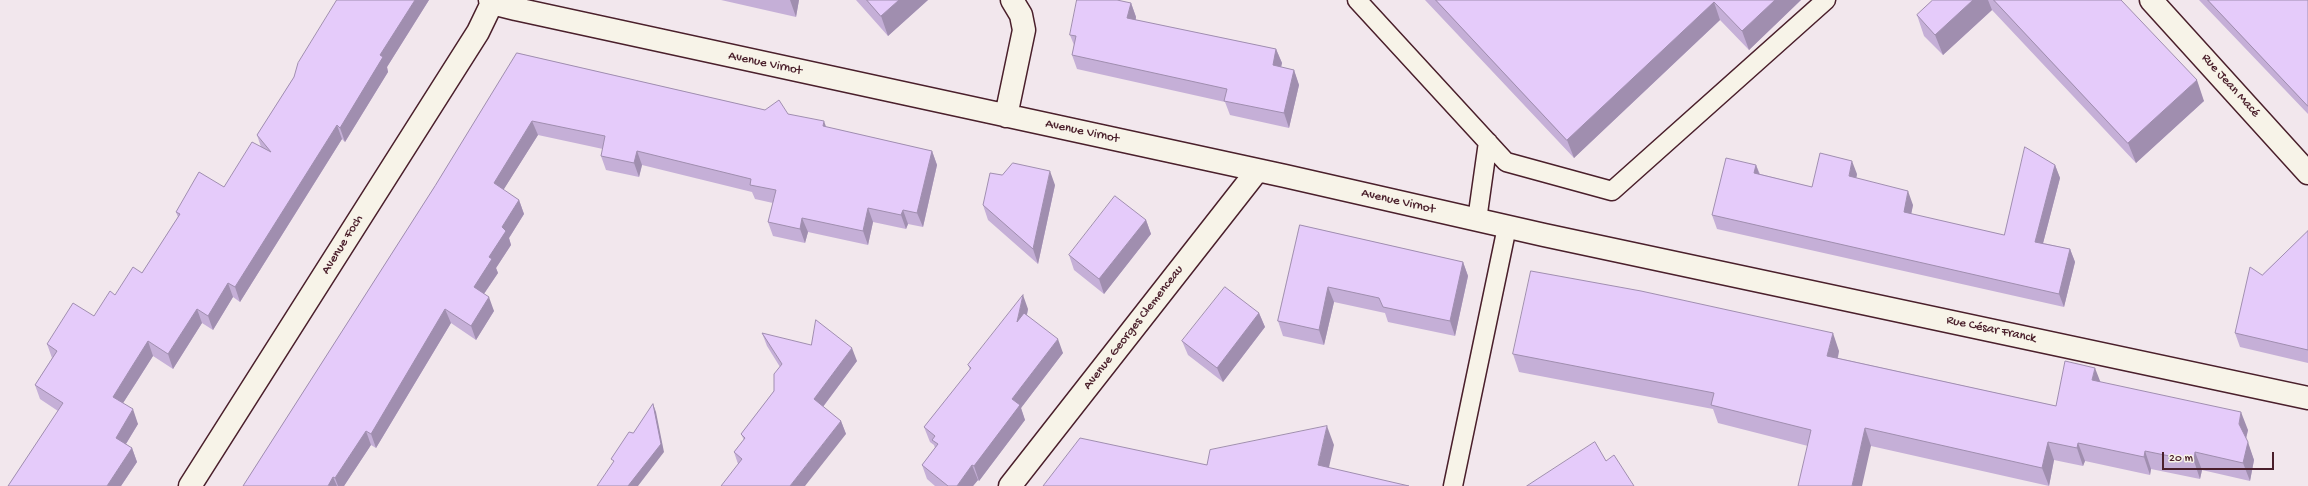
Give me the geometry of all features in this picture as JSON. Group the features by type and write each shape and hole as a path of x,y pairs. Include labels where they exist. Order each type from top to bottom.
{"street":[{"path":"1006,116 1024,30 1021,15 1012,0"},
{"name":"Rue Jean Macé","path":"2151,0 2308,173"},
{"name":"Avenue Virnot","path":"491,1 1507,227 1674,262"},
{"name":"Avenue Foch","path":"190,486 478,32 491,1"},
{"name":"Avenue Georges Clemenceau","path":"1010,486 1257,171"},
{"name":"Rue César Franck","path":"1674,262 2308,398"}],"lane":[{"path":"1357,0 1506,162 1612,191 1826,0"},
{"path":"1477,220 1488,142"},
{"path":"1453,486 1507,227"}],"building":[{"path":"337,0 415,0 380,55 383,57 340,128 337,125 235,287 228,283 208,316 197,309 168,354 148,341 113,397 133,409 116,438 132,448 107,486 8,486 63,403 35,385 57,351 47,344 73,303 94,316 110,291 115,295 133,267 142,273 180,214 176,212 199,172 224,187 252,142 271,152 257,135 294,77 298,63"},
{"path":"867,0 899,0 881,16"},
{"path":"1077,0 1117,0 1131,3 1127,18 1276,49 1273,65 1294,70 1284,113 1224,101 1227,89 1072,55 1076,36 1070,35"},
{"path":"1436,0 1775,0 1742,31 1714,2 1567,140"},
{"path":"1933,0 1973,0 1935,35 1917,15"},
{"path":"1994,0 2121,0 2197,80 2128,143"},
{"path":"2208,0 2308,0 2308,106"},
{"path":"517,53 765,110 779,100 788,114 824,121 823,126 932,151 917,213 903,210 901,215 868,208 863,231 802,218 800,229 768,222 776,190 750,185 751,179 637,151 634,163 601,156 605,136 532,121 494,183 519,200 502,227 506,231 489,257 492,259 474,287 489,297 471,326 445,309 371,434 366,431 335,478 333,477 328,486 243,486 435,186"},
{"path":"2025,147 2055,165 2035,242 2070,249 2059,294 1712,215 1726,158 1756,165 1754,173 1812,187 1820,153 1852,161 1849,176 1908,191 1904,212 2004,235"},
{"path":"1013,163 1050,171 1033,249 983,205 990,173 1002,175"},
{"path":"1115,196 1146,220 1099,279 1069,255"},
{"path":"1300,225 1463,262 1450,321 1383,307 1379,298 1328,287 1319,330 1278,321"},
{"path":"2308,231 2308,350 2235,333 2250,267 2262,275"},
{"path":"1531,271 1641,291 1833,333 1827,356 2056,406 2065,361 2095,368 2092,380 2241,412 2239,424 2248,442 2243,463 2195,452 2194,461 2145,451 2144,457 2078,443 2077,448 2048,442 2042,468 1865,428 1852,486 1798,486 1811,430 1711,405 1714,393 1513,354"},
{"path":"1225,287 1259,313 1217,368 1182,341"},
{"path":"1023,295 1017,322 1024,313 1058,339 1012,399 1020,405 957,486 948,486 922,465 938,444 932,440 935,436 924,427 971,368 968,365"},
{"path":"816,320 852,348 814,399 841,421 790,486 721,486 742,459 734,452 745,438 741,434 774,391 774,374 782,364 762,333 811,345"},
{"path":"653,404 661,444 628,486 597,486 614,461 611,459 629,432 633,433"},
{"path":"1327,426 1318,465 1409,486 1043,486 1080,438 1207,465 1210,450"},
{"path":"1595,442 1606,461 1614,455 1634,486 1527,486"}]}
